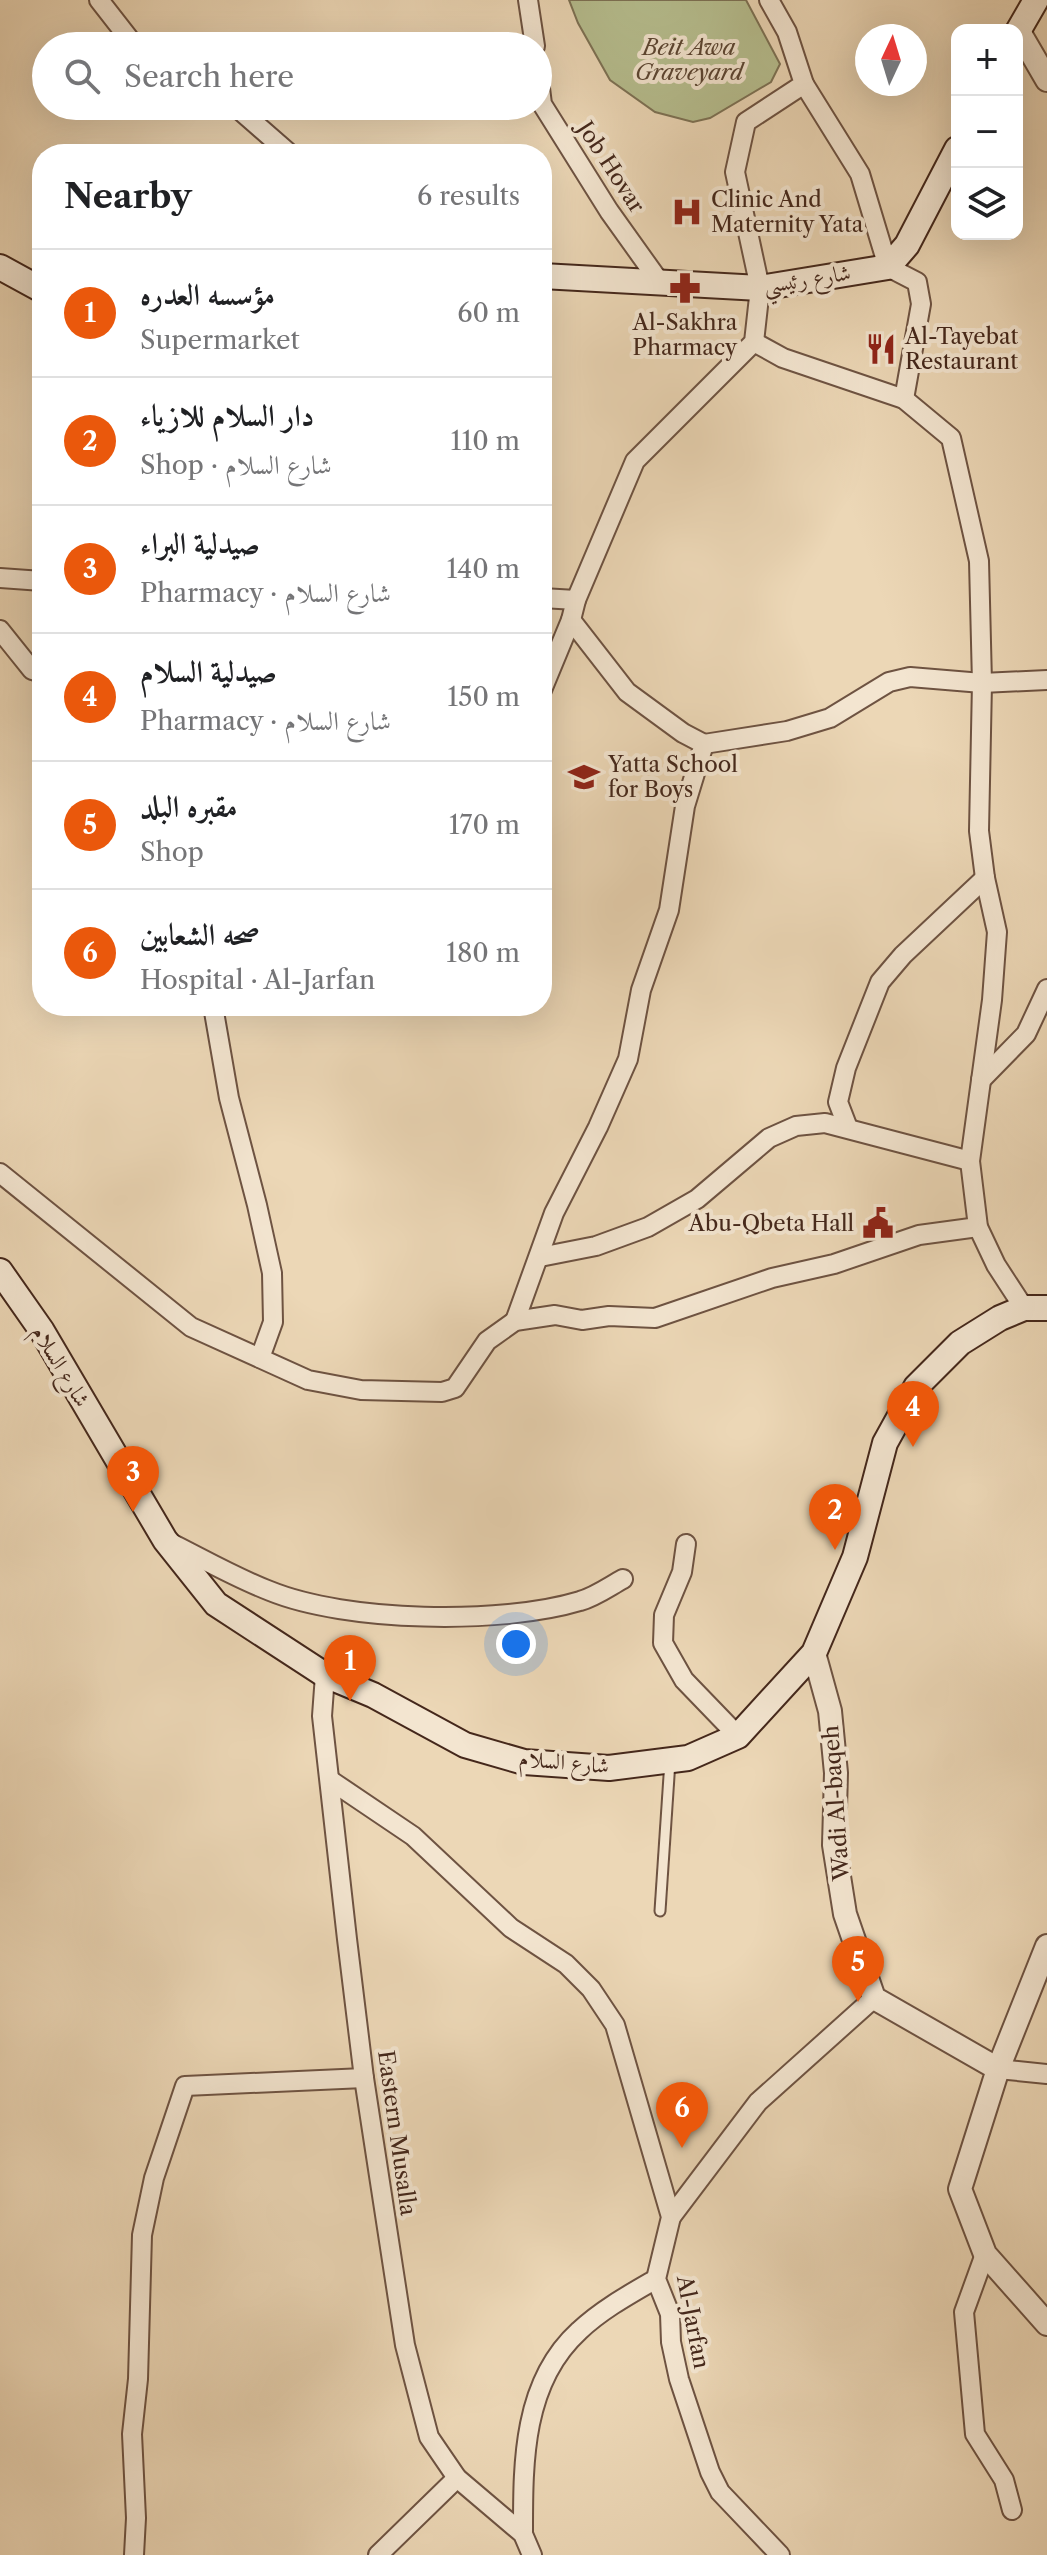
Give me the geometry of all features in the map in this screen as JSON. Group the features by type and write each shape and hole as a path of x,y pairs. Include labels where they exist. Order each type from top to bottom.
{"main road":[{"path":"1022,24 1036,0"},
{"path":"888,267 907,245 951,161"},
{"path":"0,267 32,285"},
{"name":"شارع رئيسي","path":"552,276 760,288 888,267"},
{"name":"شارع السلام","path":"0,1271 42,1331 165,1540 216,1604 325,1675 373,1695 465,1745 524,1762 609,1768 688,1758 738,1736 814,1653 855,1557 885,1443 916,1387 960,1343 1000,1318 1036,1308"}],"street":[{"path":"99,0 124,32"},
{"path":"528,0 533,32"},
{"path":"769,0 787,32 804,84 860,174 888,267 917,282 921,304 904,399"},
{"path":"1023,40 1047,80"},
{"path":"552,666 576,600 635,461 754,342 760,288 735,172 746,122 804,84"},
{"path":"251,120 279,144"},
{"name":"Job Hovar","path":"552,120 609,211 659,281"},
{"path":"754,342 783,358 904,399 951,438 979,561 982,683 979,831 997,932 992,1000 970,1161 978,1227 996,1265 1036,1308"},
{"path":"0,578 32,580"},
{"path":"552,599 576,600"},
{"path":"571,620 627,692 683,733 704,744 787,731 830,718 889,682 910,677 982,683 1047,680"},
{"path":"0,630 32,670"},
{"path":"515,1321 554,1213 598,1127 628,1059 641,990 669,910 685,806 704,744"},
{"path":"848,1128 838,1102 846,1068 880,982 903,955 985,878"},
{"path":"981,1080 1026,1034 1047,989"},
{"path":"215,1016 229,1098 272,1273 273,1322 260,1358"},
{"path":"540,1257 596,1246 673,1214 709,1190 757,1147 782,1131 810,1123 848,1128 970,1161"},
{"path":"0,1173 191,1327 308,1380 361,1390 442,1392 455,1388 487,1341 515,1321 555,1315 582,1320 609,1316 655,1318 772,1278 834,1264 919,1235 978,1227"},
{"path":"165,1540 271,1592 344,1611 441,1617 526,1611 582,1601 623,1579"},
{"path":"686,1544 682,1572 664,1615 663,1643 684,1680 738,1736"},
{"name":"Wadi Al-baqeh","path":"814,1653 830,1711 836,1773 834,1845 845,1914 874,1998"},
{"name":"Eastern Musalla","path":"325,1675 322,1716 364,2078 405,2345 429,2437 457,2478 523,2534 532,2555"},
{"name":"Al-Jarfan","path":"330,1780 413,1836 511,1928 560,1959 591,1989 617,2028 671,2217 656,2279 670,2314 671,2342 679,2379 713,2479 728,2503 780,2555"},
{"path":"1047,1946 998,2069 960,2189 985,2254 1047,2324"},
{"path":"671,2217 758,2102 874,1998 998,2069 1047,2074"},
{"path":"134,2555 136,2518 132,2434 138,2379 142,2235 160,2155 185,2086 364,2078"},
{"path":"985,2254 964,2312 975,2434 1004,2480 1012,2510"},
{"path":"523,2534 523,2462 529,2418 552,2364 578,2331 656,2279"},
{"path":"378,2555 457,2478"}],"lane":[{"path":"660,1911 670,1761"}],"green space":[{"name":"Beit Awa Graveyard","path":"569,0 746,0 780,64 771,82 710,118 693,122 655,112 610,80 578,23"}],"place":[{"name":"Clinic And Maternity Yata","path":"687,212"},
{"name":"Al-Sakhra Pharmacy","path":"685,288"},
{"name":"Al-Tayebat Restaurant","path":"881,349"},
{"name":"Yatta School for Boys","path":"584,777"},
{"name":"Abu-Qbeta Hall","path":"878,1223"},
{"name":"صيدلية السلام","path":"913,1447"},
{"name":"صيدلية البراء","path":"133,1512"},
{"name":"دار السلام للازياء","path":"835,1550"},
{"name":"مؤسسه العدره","path":"350,1701"},
{"name":"مقبره البلد","path":"858,2002"},
{"name":"صحه الشعابين","path":"682,2148"}]}
